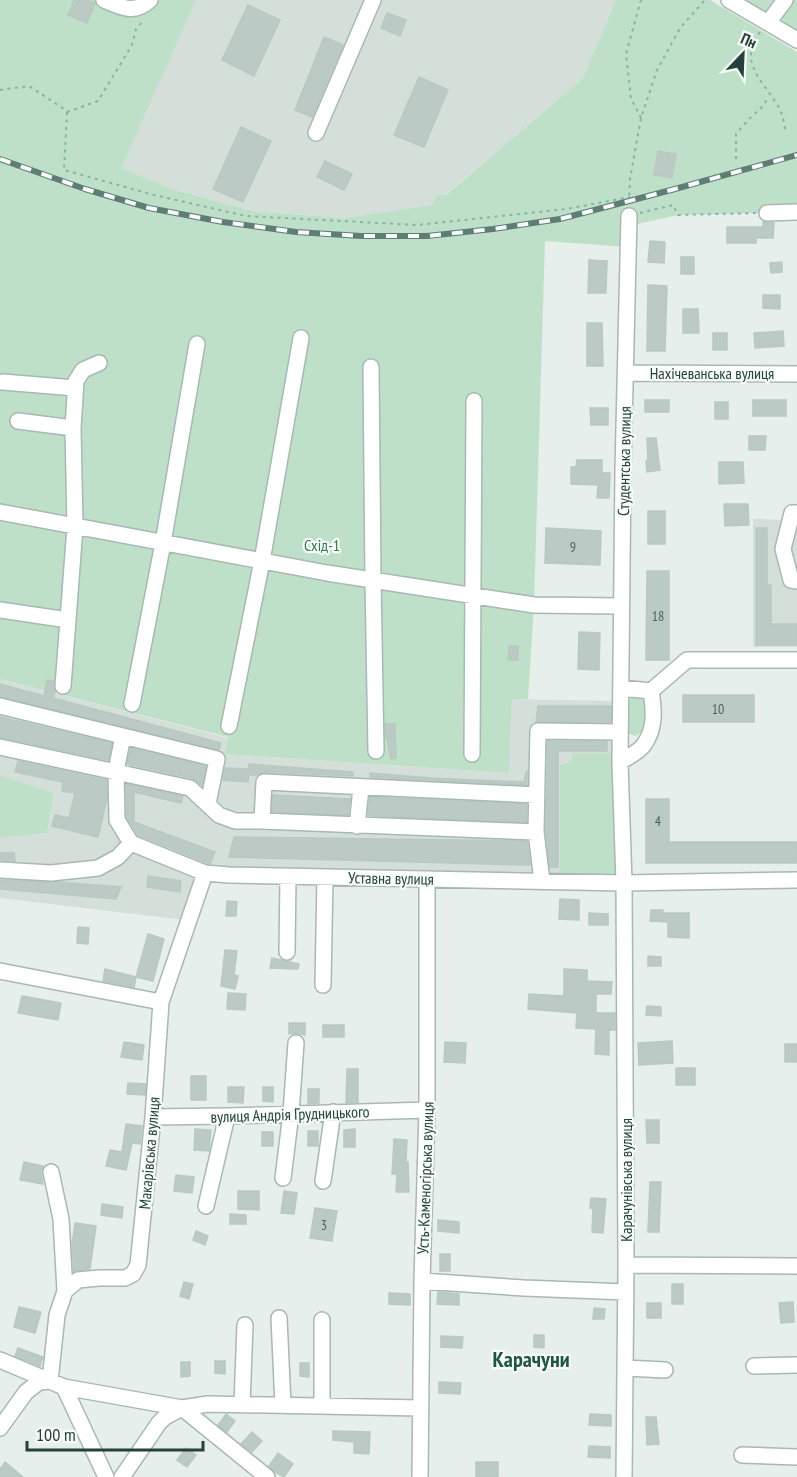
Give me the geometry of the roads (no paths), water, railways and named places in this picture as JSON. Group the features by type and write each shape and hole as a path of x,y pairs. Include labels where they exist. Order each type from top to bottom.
{"street":[{"path":"104,0 129,10 145,5 149,7"},
{"path":"316,133 373,0"},
{"path":"729,0 797,40"},
{"path":"768,23 785,0"},
{"path":"767,213 797,212"},
{"name":"Студентська вулиця","path":"624,882 620,732 622,470 629,216"},
{"path":"229,726 262,561 301,338"},
{"path":"132,704 163,543 197,344"},
{"path":"63,686 75,527 73,428 75,381 83,370 99,363"},
{"path":"371,367 376,751"},
{"name":"Нахічеванська вулиця","path":"626,373 797,374"},
{"path":"3,382 75,388"},
{"path":"472,754 474,401"},
{"path":"18,421 73,428"},
{"path":"0,513 262,561 473,596 534,605 621,606"},
{"path":"797,513 792,513 783,549 791,580 797,580"},
{"path":"0,610 68,620"},
{"path":"621,688 651,691 687,660 797,660"},
{"path":"620,762 643,747 651,729 654,712 651,691"},
{"path":"0,706 217,759 208,804"},
{"path":"542,881 536,832 538,731 620,732"},
{"path":"0,870 51,873 98,868 118,857 131,843 117,820 116,771 123,736"},
{"path":"0,747 190,788 219,815 235,821 536,832"},
{"path":"262,821 264,782 537,795"},
{"path":"357,826 361,788"},
{"name":"Уставна вулиця","path":"131,843 205,873 229,875 624,882 797,879"},
{"name":"Макарівська вулиця","path":"64,1291 78,1280 124,1278 133,1274 138,1265 153,1117 161,1002 205,873"},
{"path":"287,952 288,876"},
{"path":"323,984 325,877"},
{"name":"Усть-Каменогірська вулиця","path":"420,1477 427,1110 427,879"},
{"name":"Карачунівська вулиця","path":"624,882 626,1264 624,1477"},
{"path":"0,971 161,1002"},
{"path":"283,1179 296,1043"},
{"name":"вулиця Андрія Грудницького","path":"153,1117 427,1110"},
{"path":"323,1181 333,1112"},
{"path":"206,1206 227,1116"},
{"path":"51,1172 61,1219 64,1291 57,1315 57,1384 106,1477"},
{"path":"626,1264 797,1266"},
{"path":"422,1281 626,1292"},
{"path":"279,1318 283,1405"},
{"path":"322,1320 322,1406"},
{"path":"242,1404 245,1325"},
{"path":"0,1360 57,1384"},
{"path":"754,1366 797,1365"},
{"path":"625,1368 665,1370"},
{"path":"0,1428 26,1392 39,1382 57,1384 182,1408 267,1477"},
{"path":"122,1477 159,1423 182,1408 208,1404 242,1404 420,1408"},
{"path":"742,1455 797,1457"}],"railway":[{"path":"0,159 85,189 149,208 223,222 296,232 361,236 427,236 560,219 797,155"}],"district":[{"name":"Карачуни","path":"531,1359"}],"park label":[{"name":"Схід-1","path":"322,545"}]}
